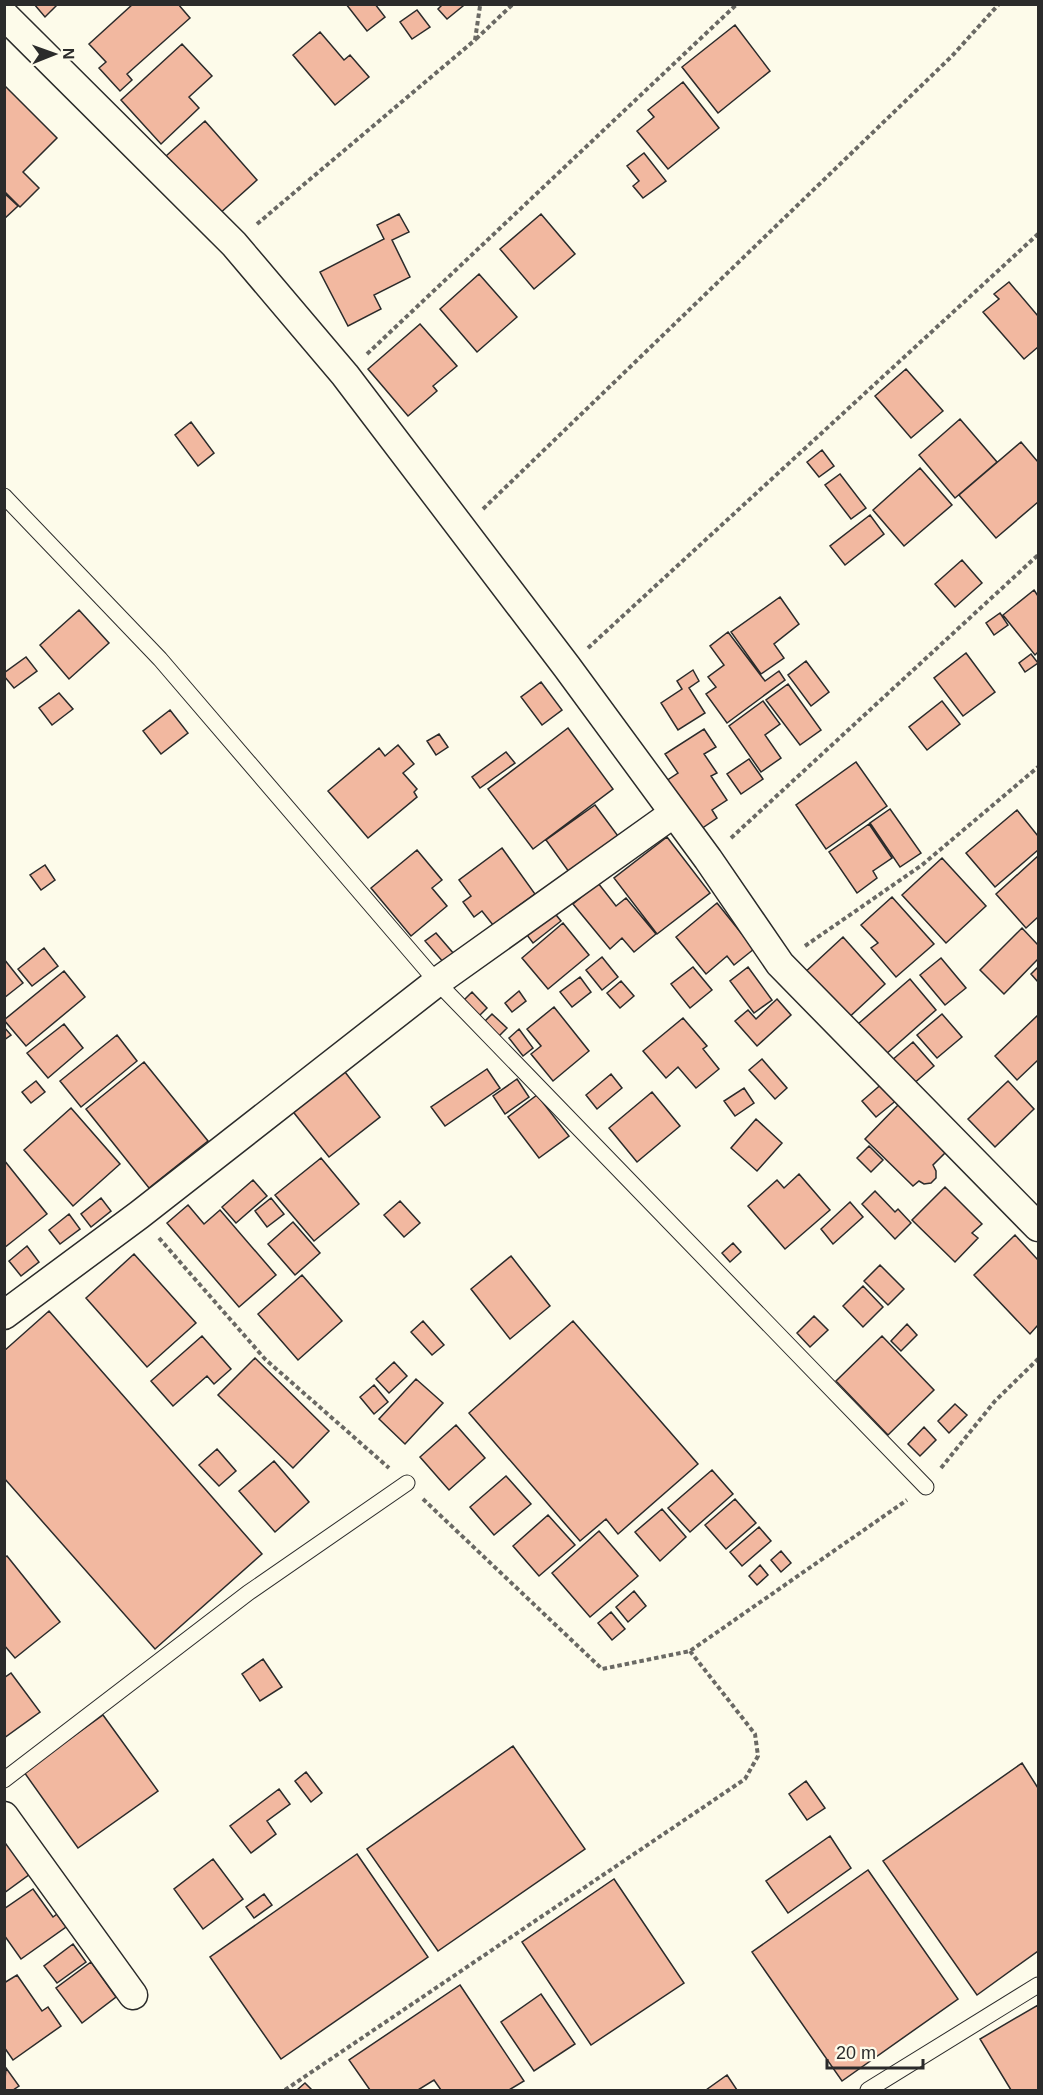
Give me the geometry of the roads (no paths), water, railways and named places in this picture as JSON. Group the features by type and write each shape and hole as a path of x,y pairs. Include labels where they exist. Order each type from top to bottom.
{"street":[{"path":"4,15 234,244 345,375 463,528 708,859 780,964 1038,1227"},
{"path":"5,1313 139,1215 437,982 674,813"},
{"path":"4,1816 134,1995"}],"lane":[{"path":"4,496 160,659 437,982 926,1486"},
{"path":"4,1780 248,1593 407,1483"},
{"path":"868,2091 1038,1985"}]}
